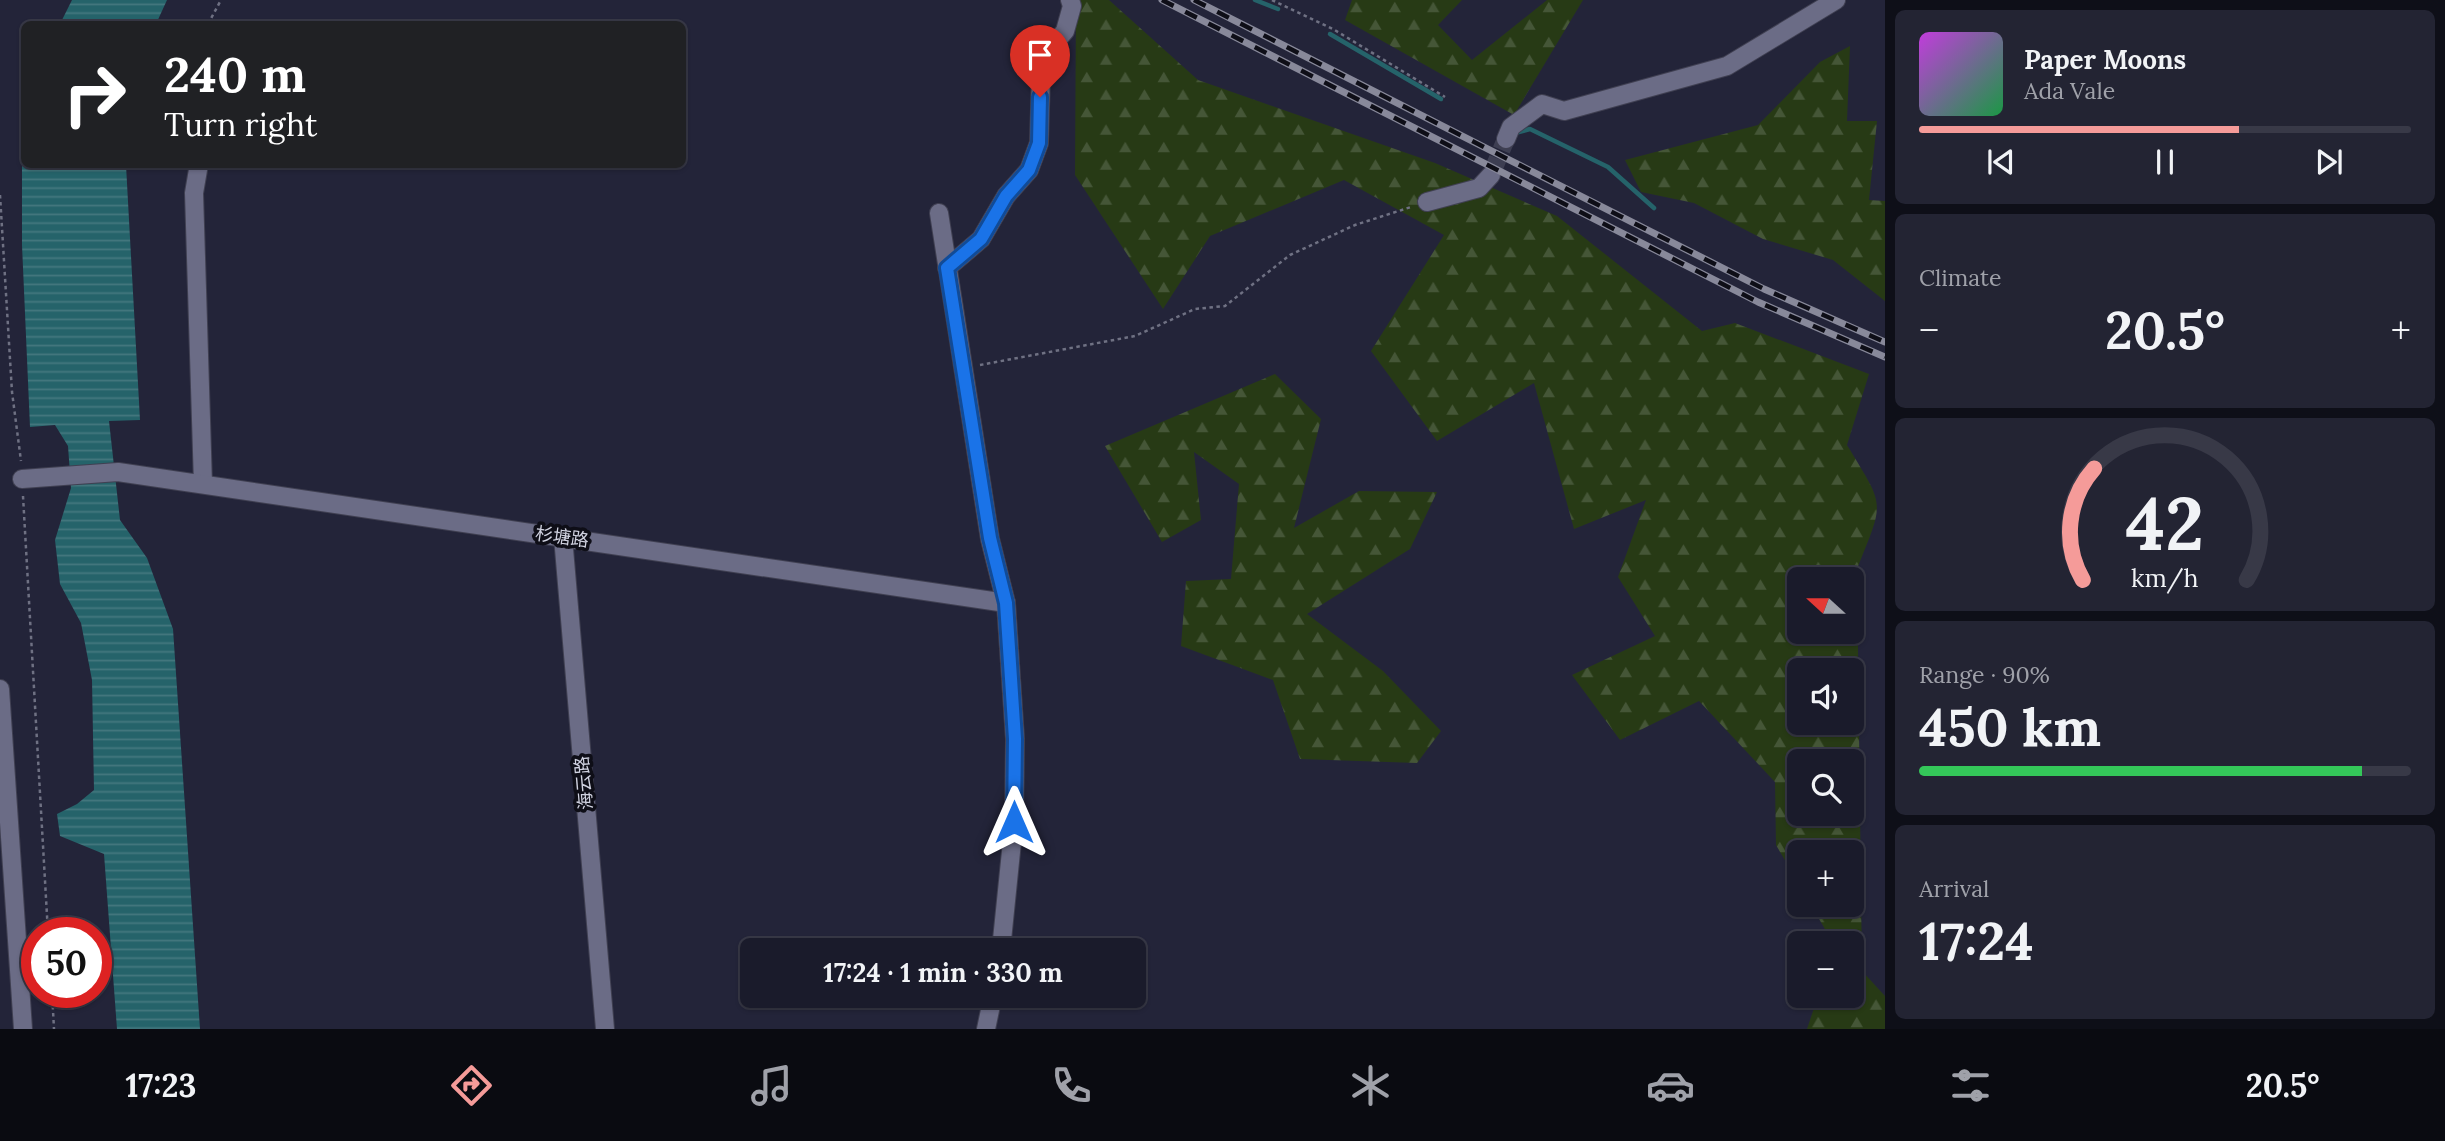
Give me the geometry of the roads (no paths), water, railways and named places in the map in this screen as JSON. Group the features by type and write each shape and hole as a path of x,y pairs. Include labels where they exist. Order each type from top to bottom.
{"street":[{"path":"947,268 981,239 1006,196 1029,170 1039,143 1041,74 1047,52 1065,31 1072,6 1070,0"},
{"path":"1506,139 1511,127 1542,104 1564,111 1727,66 1836,0"},
{"path":"198,168 194,206 203,484"},
{"path":"1427,202 1479,188 1491,175"},
{"path":"939,213 990,538 1006,603 1015,739 1014,822 1001,938"},
{"name":"杉塘路","path":"22,479 118,472 1006,603"},
{"name":"海云路","path":"563,537 605,1029"},
{"path":"0,689 23,1029"},
{"path":"986,1029 990,1008"}],"waterway":[{"path":"1255,0 1278,9"},
{"path":"1330,34 1441,99"},
{"path":"1515,133 1530,129 1608,167 1654,208"}],"tunnel":[{"path":"1491,175 1506,139"}],"railway":[{"path":"1162,0 1758,302 1885,357"},
{"path":"1194,0 1764,289 1885,342"}]}
